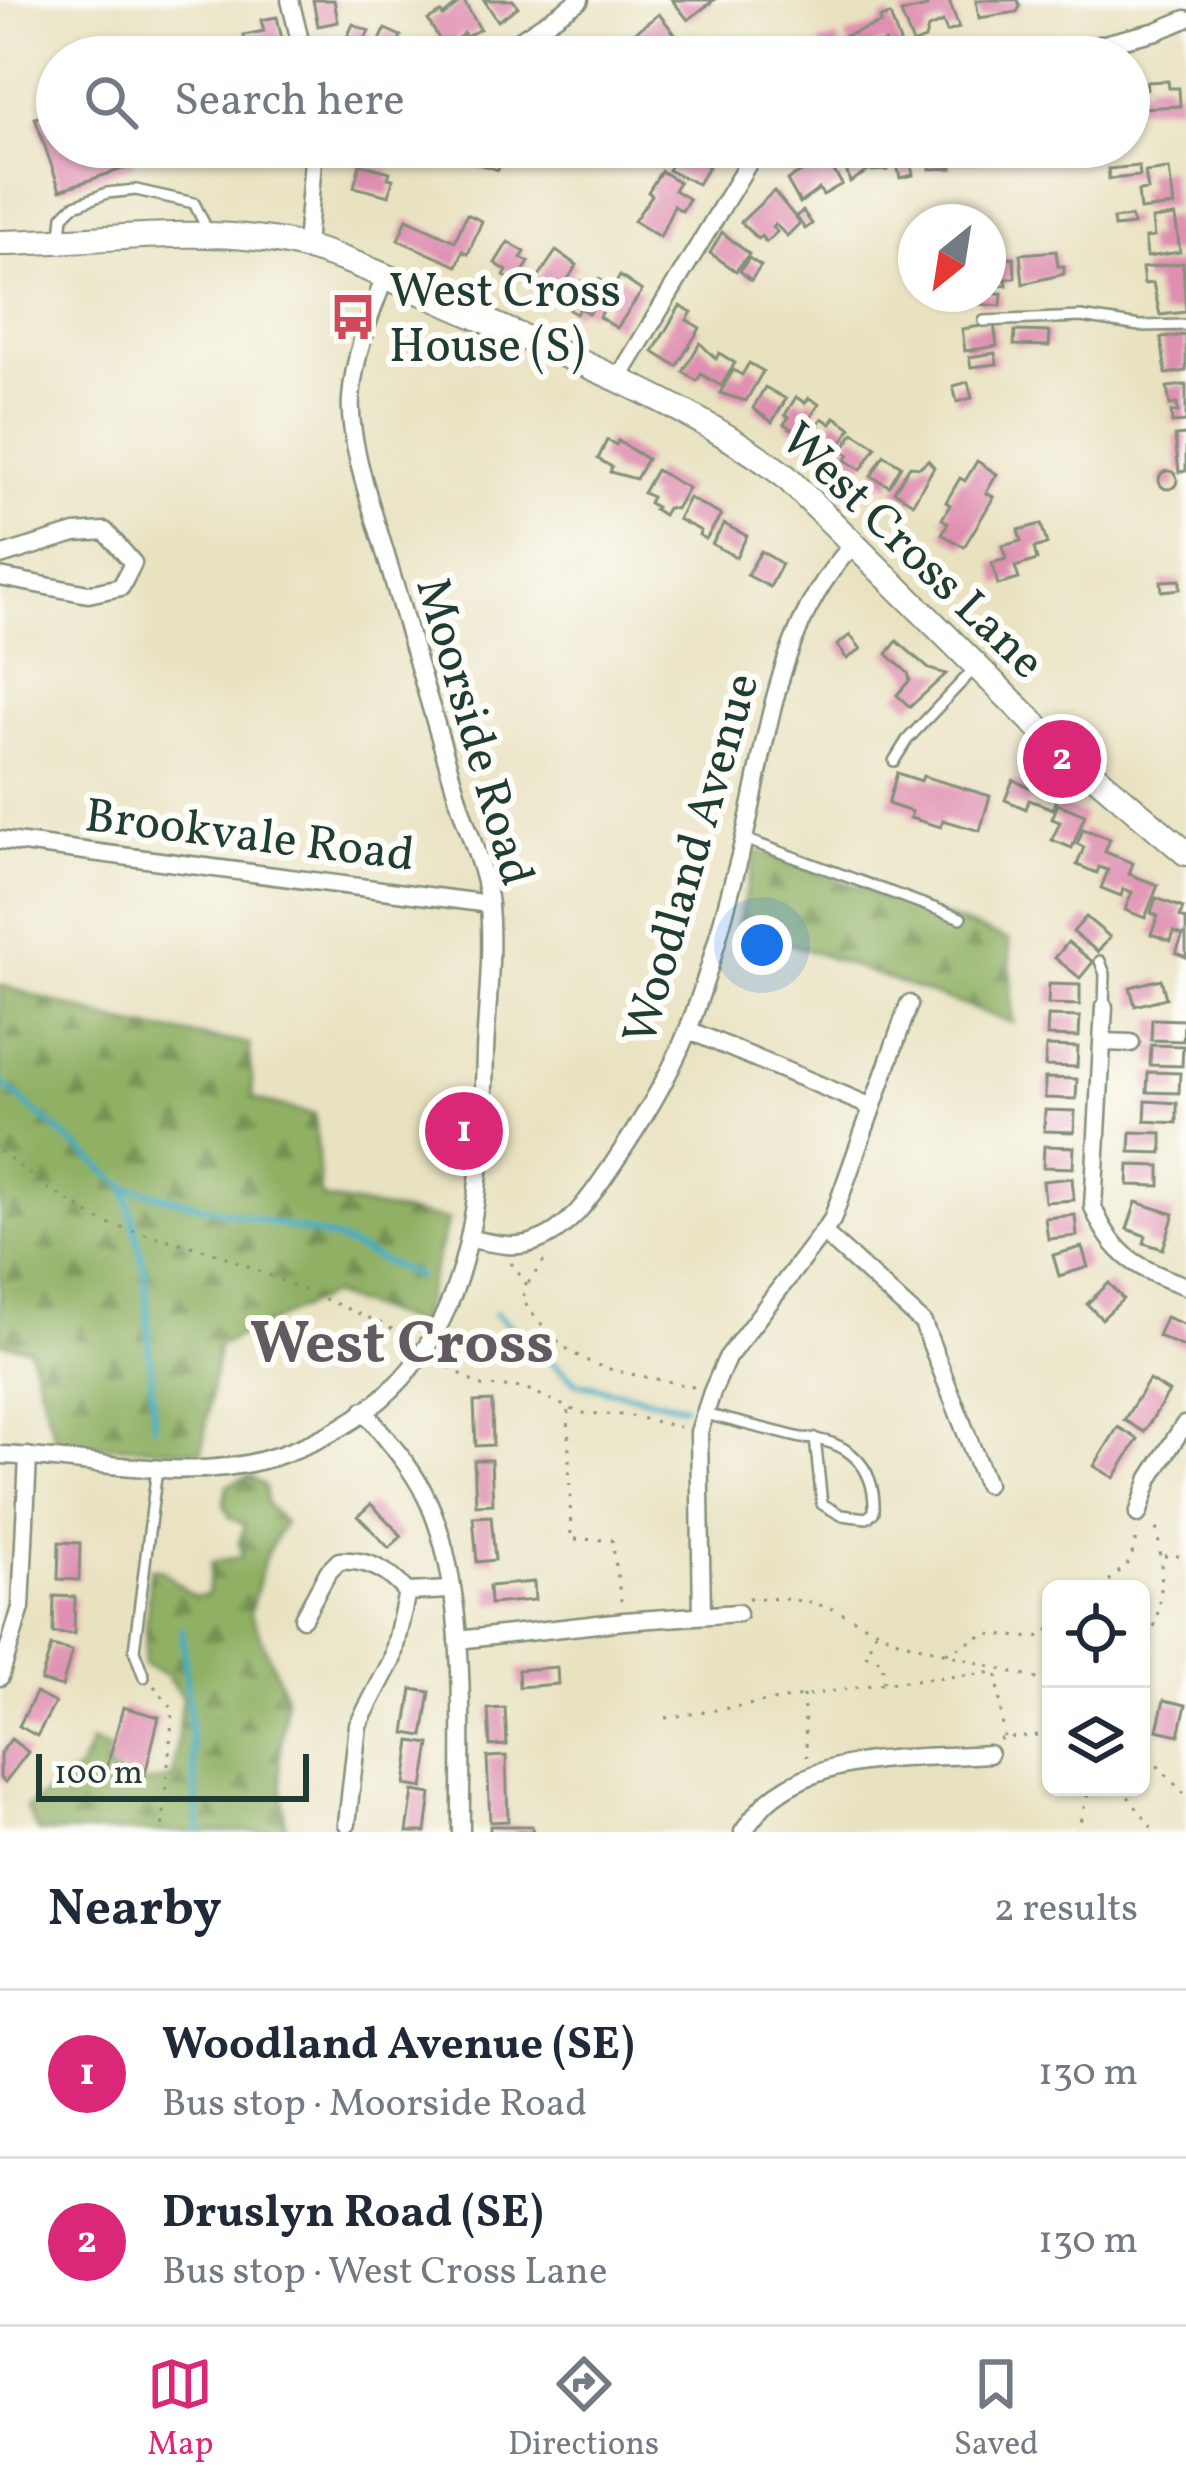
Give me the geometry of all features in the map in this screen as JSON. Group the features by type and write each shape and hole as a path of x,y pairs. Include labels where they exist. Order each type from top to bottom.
{"street":[{"path":"290,0 299,36"},
{"path":"526,36 580,0"},
{"path":"1134,36 1185,23"},
{"path":"306,247 312,168"},
{"path":"618,379 745,168"},
{"name":"West Cross Lane","path":"0,243 204,236 257,238 306,247 618,379 743,444 785,476 1040,729 1186,853"},
{"name":"Moorside Road","path":"0,1455 157,1469 218,1468 279,1456 334,1430 394,1386 425,1349 452,1300 472,1239 483,1124 489,904 365,483 351,404 359,341 385,277"},
{"path":"0,556 75,532 105,530 133,563 121,587 88,594 0,578"},
{"name":"Woodland Avenue","path":"472,1239 506,1245 534,1242 566,1225 641,1122 688,1030 744,838 768,721 797,630 831,568 852,546"},
{"name":"Brookvale Road","path":"0,840 489,904"},
{"path":"703,1615 702,1423 712,1392 727,1358 832,1220 909,1004"},
{"path":"1104,1007 1093,1207 1104,1235 1123,1256 1186,1286"},
{"path":"688,1030 872,1107"},
{"path":"1102,1042 1131,1043"},
{"path":"823,1232 922,1323 986,1484"},
{"path":"364,1411 424,1494 438,1532 458,1640 461,1832"},
{"path":"1138,1519 1150,1478 1185,1424"},
{"path":"0,1677 21,1608 28,1456"},
{"path":"303,1618 328,1572 339,1562 368,1563 393,1575 407,1592"},
{"path":"407,1592 451,1590"},
{"path":"347,1824 358,1725 392,1660 407,1592"},
{"path":"458,1640 738,1613"},
{"path":"742,1832 767,1803 809,1777 862,1763 989,1754"}],"lane":[{"path":"61,242 64,216 73,206 107,193 136,190 194,203 204,223 204,236"},
{"path":"984,321 1081,317 1140,326 1186,325"},
{"path":"894,761 907,740 978,665"},
{"path":"744,838 961,917"},
{"path":"1100,961 1105,974 1104,1007"},
{"path":"702,1423 833,1440 847,1448 861,1465 874,1498 874,1512 867,1518 841,1515 822,1504 814,1438"},
{"path":"144,1677 134,1650 157,1469"}],"path":[{"path":"0,1151 49,1190 104,1223 217,1253 383,1324 479,1386 525,1388 580,1413 702,1423"},
{"path":"506,1245 506,1255 527,1285 522,1299 544,1330 574,1357 712,1392"},
{"path":"568,1408 571,1539 612,1540 624,1621"},
{"path":"1109,1580 1134,1555 1138,1519 1155,1522 1162,1598 1150,1633"},
{"path":"1161,1556 1186,1556"},
{"path":"738,1613 738,1598 790,1599 843,1612 875,1630 1042,1682"},
{"path":"875,1630 866,1655 882,1661 884,1683"},
{"path":"946,1653 986,1634 1036,1638 1042,1634"},
{"path":"666,1718 997,1669"},
{"path":"997,1669 1004,1739"},
{"path":"144,1677 172,1709 162,1832"},
{"path":"803,1695 809,1777"},
{"path":"989,1754 988,1741 1042,1735"},
{"path":"1150,1757 1186,1795"},
{"path":"1077,1832 1087,1796"},
{"path":"1128,1796 1155,1832"}],"green space":[{"path":"757,851 1009,940 1013,1023 737,925"},
{"path":"0,985 130,1025 249,1044 253,1099 315,1115 321,1198 448,1220 418,1324 330,1295 218,1346 202,1451 56,1443 29,1348 0,1343"},
{"path":"250,1476 265,1486 267,1504 284,1523 265,1557 250,1612 286,1696 279,1761 286,1832 38,1832 26,1808 80,1769 91,1742 108,1748 105,1770 145,1783 173,1778 182,1697 166,1675 144,1665 150,1568 162,1570 194,1597 207,1595 212,1562 243,1556 239,1542 245,1525 230,1518 224,1504 227,1485"}],"building":[{"path":"313,0 334,0 338,22 318,26"},
{"path":"463,0 480,29 468,36 437,36 428,20 443,16"},
{"path":"484,0 513,0 518,7 498,21"},
{"path":"672,0 714,0 688,20"},
{"path":"925,0 949,0 959,28 947,32 943,22 928,28 926,36 910,36 901,13 927,7"},
{"path":"976,0 1018,0 1020,7 1017,12 979,18"},
{"path":"659,14 674,33 670,36 630,36"},
{"path":"890,15 898,36 845,36 881,23 880,18"},
{"path":"277,17 281,36 244,36 264,31 261,20"},
{"path":"353,24 369,31 367,36 348,36"},
{"path":"1168,81 1169,88 1179,88 1180,106 1150,107 1150,82"},
{"path":"52,168 125,168 60,190"},
{"path":"359,168 390,172 388,178 393,179 389,196 354,187"},
{"path":"669,168 708,168 698,184"},
{"path":"808,168 832,168 842,184 823,195 819,189 800,203 787,180"},
{"path":"846,168 888,170 868,171 850,182"},
{"path":"898,168 912,168 913,175 900,178"},
{"path":"1139,168 1140,176 1109,179 1108,169"},
{"path":"1169,169 1174,206 1140,210 1138,191 1148,190 1145,172"},
{"path":"661,171 679,182 674,190 689,199 682,211 674,206 660,237 634,221"},
{"path":"774,191 800,223 787,236 775,224 772,227 777,232 766,242 741,222"},
{"path":"803,211 812,224 805,229 796,216"},
{"path":"467,214 482,221 468,254 463,251 457,266 398,240 407,219 455,241"},
{"path":"1175,216 1180,252 1147,257 1145,238 1154,237 1152,219"},
{"path":"1131,217 1133,225 1114,227 1113,219"},
{"path":"722,232 749,254 736,271 710,253"},
{"path":"508,242 525,252 521,258 529,262 516,283 495,263"},
{"path":"556,251 577,265 556,297 545,289 541,295 531,288"},
{"path":"1056,251 1064,274 1023,284 1020,254"},
{"path":"1014,257 1015,278 1006,279 1006,258"},
{"path":"749,258 761,266 751,280 740,271"},
{"path":"1183,263 1186,312 1160,315 1153,283 1144,284 1142,268"},
{"path":"620,276 642,291 617,328 599,317 616,292 612,289"},
{"path":"599,279 609,286 589,314 580,308 576,314 569,310 573,304 568,301 582,281 593,289"},
{"path":"680,306 692,312 687,320 700,328 677,366 653,352"},
{"path":"994,324 997,346 965,351 962,329"},
{"path":"1015,331 1050,332 1049,346 1014,345"},
{"path":"1186,335 1186,371 1166,374 1161,338"},
{"path":"700,343 716,359 719,353 735,363 721,386 701,374 697,381 683,372"},
{"path":"995,353 997,364 971,367 969,357"},
{"path":"749,363 763,371 746,401 720,393 733,370 742,375"},
{"path":"968,382 972,398 957,402 953,386"},
{"path":"1186,385 1186,422 1172,423 1171,412 1178,412 1177,404 1170,405 1167,387"},
{"path":"765,387 786,399 772,422 753,408"},
{"path":"796,397 819,404 800,434 784,424"},
{"path":"835,417 851,428 834,455 808,439 822,418 831,424"},
{"path":"854,433 876,447 861,470 845,460 849,455 842,451"},
{"path":"1186,435 1186,471 1179,472 1175,436"},
{"path":"607,440 616,445 618,441 647,459 636,479 610,472 612,467 598,459"},
{"path":"884,455 901,466 889,486 871,476"},
{"path":"928,460 934,467 913,503 894,491 910,466 920,467"},
{"path":"977,461 997,474 986,493 994,497 964,547 942,534 948,523 942,519 960,478 965,481"},
{"path":"656,470 688,488 676,509 667,508 663,515 649,503 652,497 643,493"},
{"path":"1168,471 1177,480 1168,489 1159,480"},
{"path":"689,498 721,515 706,539 699,535 701,531 678,519"},
{"path":"724,524 747,536 736,557 712,544"},
{"path":"1041,524 1047,544 1034,548 1037,560 1015,567 1019,579 998,585 992,563 1006,559 1002,546 1021,541 1018,530"},
{"path":"761,551 782,564 770,587 747,575"},
{"path":"1180,580 1180,589 1162,591 1161,581"},
{"path":"850,635 861,649 847,659 837,645"},
{"path":"897,641 929,669 946,674 910,707 897,695 910,680 908,673 887,654"},
{"path":"897,773 990,796 980,831 943,820 941,827 910,818 912,812 888,804"},
{"path":"1033,777 1059,792 1053,809 1029,800 1026,809 1005,800 1013,780 1029,787"},
{"path":"1058,804 1085,815 1072,848 1052,840 1060,822 1052,819"},
{"path":"1083,829 1110,839 1105,852 1133,863 1129,874 1158,885 1145,918 1125,910 1132,892 1123,889 1121,896 1101,888 1108,870 1099,867 1097,873 1077,865 1084,847 1077,844"},
{"path":"1156,898 1183,908 1186,957 1176,953 1183,935 1174,932 1171,941 1151,934 1158,916 1151,913"},
{"path":"1086,917 1110,937 1098,952 1073,932"},
{"path":"1068,942 1093,962 1080,978 1055,958"},
{"path":"1161,979 1166,998 1135,1006 1130,987"},
{"path":"1049,984 1080,985 1080,1005 1048,1004"},
{"path":"1048,1016 1080,1017 1079,1037 1047,1036"},
{"path":"1152,1019 1184,1020 1183,1041 1151,1040"},
{"path":"1151,1045 1183,1046 1182,1066 1150,1065"},
{"path":"1046,1046 1078,1047 1077,1067 1045,1066"},
{"path":"1148,1072 1180,1073 1179,1093 1147,1092"},
{"path":"1045,1078 1077,1079 1076,1099 1045,1098"},
{"path":"1146,1101 1177,1103 1177,1123 1145,1121"},
{"path":"1045,1110 1075,1111 1074,1132 1044,1131"},
{"path":"1131,1132 1162,1133 1162,1153 1130,1152"},
{"path":"1044,1146 1074,1147 1073,1168 1043,1167"},
{"path":"1129,1165 1160,1166 1160,1186 1128,1185"},
{"path":"1072,1178 1074,1200 1045,1202 1043,1181"},
{"path":"1136,1202 1174,1214 1163,1249 1144,1243 1146,1236 1127,1229"},
{"path":"1075,1215 1077,1236 1048,1239 1045,1218"},
{"path":"1082,1247 1088,1267 1059,1276 1053,1255"},
{"path":"1109,1283 1123,1299 1102,1319 1087,1304"},
{"path":"1166,1317 1186,1325 1186,1348 1158,1336"},
{"path":"1149,1380 1169,1392 1144,1432 1124,1420"},
{"path":"492,1401 493,1445 476,1446 474,1402"},
{"path":"1118,1427 1138,1439 1114,1478 1094,1466"},
{"path":"474,1460 491,1460 493,1504 476,1505"},
{"path":"371,1504 402,1536 389,1548 358,1516"},
{"path":"491,1516 495,1560 477,1562 473,1517"},
{"path":"59,1542 80,1543 79,1580 58,1579"},
{"path":"534,1582 535,1600 490,1604 489,1586"},
{"path":"54,1596 75,1597 74,1634 53,1633"},
{"path":"51,1646 72,1651 62,1687 41,1681"},
{"path":"557,1667 558,1684 519,1687 518,1670"},
{"path":"412,1689 430,1692 423,1736 405,1733"},
{"path":"36,1693 55,1703 37,1736 19,1726"},
{"path":"1164,1700 1186,1705 1179,1735 1157,1730"},
{"path":"123,1707 159,1717 144,1778 107,1768"},
{"path":"505,1708 507,1745 490,1746 488,1709"},
{"path":"11,1739 28,1752 5,1782 0,1778 0,1754"},
{"path":"411,1741 430,1744 423,1788 405,1785"},
{"path":"506,1756 508,1821 490,1822 487,1757"},
{"path":"413,1791 431,1794 426,1832 407,1832"},
{"path":"490,1826 532,1826 533,1832 490,1832"}],"waterway":[{"path":"0,1082 125,1187 333,1238 418,1277"},
{"path":"125,1187 145,1271 154,1426"},
{"path":"495,1313 577,1383 684,1406"},
{"path":"182,1629 199,1832"}],"place":[{"name":"West Cross House (S)","path":"353,317"},
{"name":"Druslyn Road (SE)","path":"1062,759"},
{"name":"Woodland Avenue (SE)","path":"464,1131"}],"district":[{"name":"West Cross","path":"402,1341"}]}
